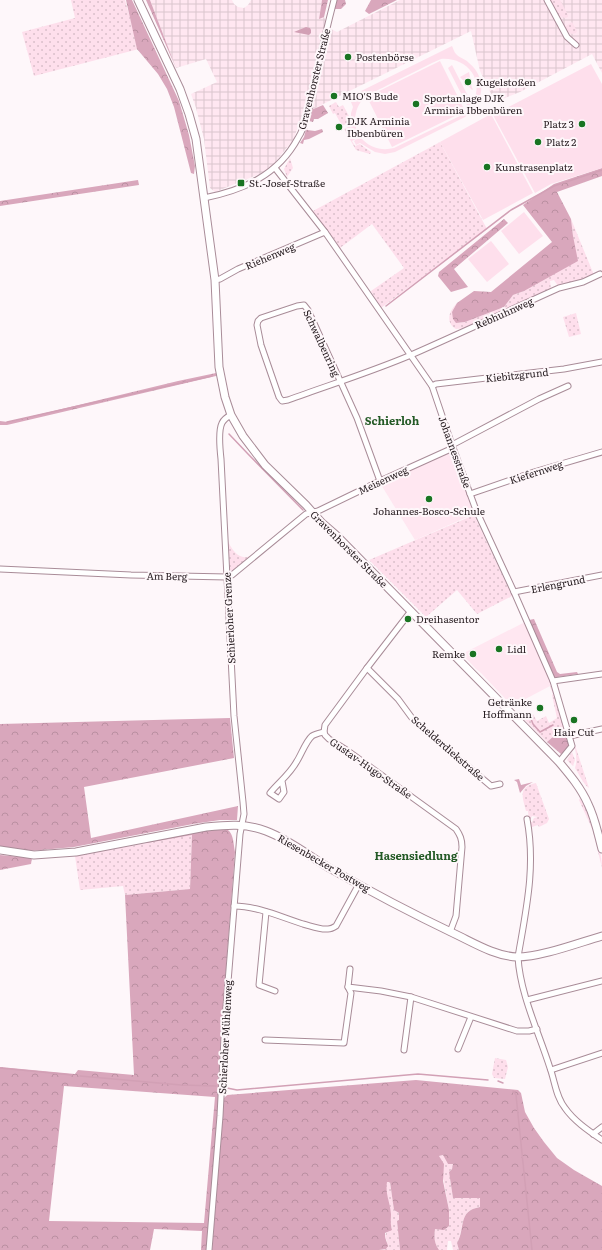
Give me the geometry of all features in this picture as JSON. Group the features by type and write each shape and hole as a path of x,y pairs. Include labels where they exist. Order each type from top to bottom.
{"main road":[{"name":"Gravenhorster Straße","path":"138,0 180,89 196,139 215,280 219,367 225,396 231,415 238,428 256,454 559,762 572,778 588,804 595,820 602,849"},
{"name":"Riesenbecker Postweg","path":"0,850 34,855 76,852 206,827 242,825 265,830 284,839 330,868 450,932 490,950 506,955 518,957 534,955 602,936"}],"street":[{"name":"Gravenhorster Straße","path":"204,198 243,187 263,177 287,156 299,137 307,115 334,0"},
{"path":"547,0 566,37 576,45"},
{"name":"Johannesstraße","path":"275,168 325,232 432,386 470,494 553,681 572,744 572,748 559,762"},
{"name":"Riehenweg","path":"215,280 325,232"},
{"name":"Rebhuhnweg","path":"339,382 410,355 556,290 583,282 600,274"},
{"name":"Schwalbenring","path":"304,305 308,310 339,382 286,401 282,401 279,397 261,345 257,325 258,321 261,318 304,305"},
{"name":"Kiebitzgrund","path":"432,386 436,384 564,369 602,362"},
{"path":"339,382 357,418 380,480"},
{"name":"Meisenweg","path":"312,512 318,511 453,446 539,399 568,386"},
{"name":"Schierloher Grenze","path":"231,415 222,422 220,428 234,716 244,814 242,825"},
{"name":"Kiefernweg","path":"470,494 534,472 602,452"},
{"path":"227,577 232,575 306,514 312,512"},
{"name":"Am Berg","path":"0,569 131,575 227,577"},
{"name":"Erlengrund","path":"514,592 602,575"},
{"name":"Gustav-Hugo-Straße","path":"411,611 325,726 324,732 329,739 456,829 462,840 462,847 456,916 450,932"},
{"name":"Schelderdiekstraße","path":"367,668 398,699 419,725 490,786 500,784"},
{"path":"553,681 602,674"},
{"path":"570,736 602,729"},
{"path":"282,781 298,761 310,738 324,732"},
{"path":"527,819 531,848 531,869 518,957 518,965 526,1000 551,1070 558,1098 572,1117 602,1140"},
{"name":"Schierloher Mühlenweg","path":"209,1250 220,1116 225,1019 240,834 242,825"},
{"path":"234,906 256,909 327,930 336,926 359,884"},
{"path":"266,912 259,985 276,991"},
{"path":"265,1040 344,1043 351,993 348,987 350,969"},
{"path":"526,1000 602,980"},
{"path":"348,987 381,991 411,997 517,1031 537,1029"},
{"path":"404,1050 411,997"},
{"path":"458,1050 471,1017"},
{"path":"551,1070 602,1053"},
{"path":"593,1134 602,1127"}],"shaded area":[{"path":"71,0 125,0 139,49 34,76 22,32 75,18"},
{"path":"150,0 232,0 238,7 244,8 251,0 322,0 319,18 324,17 329,28 337,32 400,0 602,0 602,73 592,54 520,92 495,102 480,71 471,31 303,114 293,140 273,165 262,173 215,192 210,188 204,139 191,94 217,82 206,59 176,68"},
{"path":"549,0 560,0 568,17 565,18 557,15"},
{"path":"572,22 577,31 576,33 572,34 567,31 566,26"},
{"path":"306,27 310,28 311,30 309,35 294,32"},
{"path":"452,46 457,55 468,62 475,69 481,83 480,98 465,117 395,152 385,154 375,152 360,143 356,145 354,141 357,139 351,127 351,113 353,107 349,97","holes":["441,59 450,59 465,66 471,71 475,78 477,85 473,102 471,97 468,96 452,65 448,68 469,109 462,115 394,148 377,148 363,140 357,130 355,119 360,102 364,98 432,63"]},
{"name":"Sportanlage DJK Arminia Ibbenbüren","path":"440,61 465,111 392,147 367,97"},
{"path":"591,64 602,84 602,168 551,184 535,193 493,115"},
{"name":"Kugelstoßen","path":"469,72 473,89 472,90 460,77"},
{"path":"336,102 339,107 343,105 349,116 348,123 342,126 335,113 333,114 329,106"},
{"name":"Kunstrasenplatz","path":"491,114 533,193 483,220 440,142"},
{"path":"350,126 356,139 352,141 355,146 360,144 371,152 370,154 356,150 344,129"},
{"path":"440,142 487,229 381,308 371,291 404,268 372,224 340,248 313,211"},
{"path":"290,158 293,168 287,177 284,169"},
{"path":"524,212 543,236 519,254 501,231"},
{"path":"571,219 594,275 558,286 554,280 550,281 551,289 466,328 456,329 450,323 450,313 457,303 452,312 457,323 465,322 504,307 513,295 524,291 573,236"},
{"path":"491,241 509,264 487,282 468,259"},
{"path":"576,313 581,334 569,337 563,317"},
{"name":"Johannes-Bosco-Schule","path":"447,453 452,455 474,514 415,540 380,483"},
{"path":"474,515 512,596 477,614 457,590 426,617 369,560"},
{"path":"228,541 234,552 237,554 244,557 252,555 232,571 229,569"},
{"path":"525,622 552,685 512,706 462,654"},
{"path":"551,686 564,727 547,742 514,709 522,716 525,713 527,717 533,714 537,721 546,716 549,723 557,718"},
{"path":"574,742 589,788 575,768 576,758"},
{"path":"572,752 575,760 573,766 567,760"},
{"path":"536,783 549,819 547,823 539,827 538,825 532,827 530,826 530,822 532,822 534,818 538,817 532,816 529,821 523,794 526,787"},
{"path":"580,798 588,812 595,832 602,861 602,868 593,831 579,800"},
{"path":"192,835 190,889 125,895 123,886 80,890 75,856"},
{"path":"495,1058 506,1060 508,1067 505,1079 494,1078 492,1074"},
{"path":"443,1155 448,1164 453,1164 452,1169 449,1172 453,1198 480,1198 480,1207 468,1212 463,1220 457,1243 459,1250 453,1250 451,1241 448,1241 447,1250 439,1250 436,1245 434,1235 435,1229 449,1226 449,1210 439,1156"},
{"path":"386,1182 390,1182 394,1210 399,1213 399,1220 397,1221 400,1250 379,1250 386,1249 386,1233 392,1229 389,1221 391,1214 386,1192"}],"green space":[{"path":"126,0 132,0 179,101 189,135 195,166 194,174 191,173 174,107 167,89 158,74 137,49"},
{"path":"146,0 150,0 176,68"},
{"path":"322,0 328,0 324,17 319,19"},
{"path":"335,0 345,0 346,4 341,9 334,9"},
{"path":"371,0 397,0 369,14 365,11"},
{"path":"323,105 328,113 318,119 314,119 313,122 309,121 311,110"},
{"path":"307,126 307,130 315,131 322,129 323,132 304,140 303,144 300,143 304,137"},
{"path":"602,168 602,176 557,192 571,219 578,261 524,291 513,295 504,307 465,322 456,323 453,319 452,312 457,303 474,291 491,292 552,242 523,205 554,184"},
{"path":"138,180 139,185 0,206 0,201"},
{"path":"504,219 508,223 454,269 468,287 451,292 438,276 439,272"},
{"path":"216,373 216,376 7,425 0,425 0,421 8,422"},
{"path":"534,619 557,672 560,674 577,672 578,674 553,677 529,620"},
{"path":"230,718 234,758 84,787 91,838 238,806 237,820 220,820 193,824 74,847 30,851 0,847 0,724"},
{"path":"564,727 569,745 568,748 561,754 547,742"},
{"path":"519,779 521,785 533,782 526,786 520,793 517,782 514,780"},
{"path":"222,828 231,833 235,852 207,1250 201,1250 202,1231 154,1229 150,1250 0,1250 0,1067 75,1074 78,1070 134,1075 125,895 190,889 192,835 147,843 147,841","holes":["64,1086 215,1097 204,1223 49,1221"]},
{"path":"0,855 32,858 31,864 0,870"},
{"path":"416,1080 518,1090 521,1093 525,1112 534,1128 557,1158 574,1170 602,1186 602,1250 459,1250 457,1243 465,1216 473,1209 480,1207 480,1198 453,1198 449,1172 452,1169 453,1164 448,1164 443,1155 439,1156 444,1164 443,1181 449,1210 449,1226 444,1230 435,1229 434,1235 436,1245 439,1250 400,1250 397,1221 399,1220 399,1213 394,1210 390,1182 387,1182 392,1230 385,1233 388,1246 386,1249 212,1250 224,1098 227,1095"}],"waterway":[{"path":"386,306 511,210 554,186 602,170"},
{"path":"7,422 212,376"},
{"path":"229,434 303,510"},
{"path":"531,719 533,724 540,732 553,725"},
{"path":"0,1068 72,1075"},
{"path":"227,1088 237,1090 418,1074 488,1080"},
{"path":"80,1076 181,1085 216,1086"},
{"path":"498,1081 503,1083"},
{"path":"513,1091 516,1095 532,1250"}],"place":[{"name":"Postenbörse","path":"348,57"},
{"name":"Kugelstoßen","path":"468,82"},
{"name":"MIO'S Bude","path":"334,96"},
{"name":"Sportanlage DJK Arminia Ibbenbüren","path":"416,104"},
{"name":"Platz 3","path":"582,124"},
{"name":"DJK Arminia Ibbenbüren","path":"339,127"},
{"name":"Platz 2","path":"538,142"},
{"name":"Kunstrasenplatz","path":"487,167"},
{"name":"St.-Josef-Straße","path":"241,183"},
{"name":"Johannes-Bosco-Schule","path":"429,499"},
{"name":"Dreihasentor","path":"408,619"},
{"name":"Lidl","path":"499,649"},
{"name":"Remke","path":"473,654"},
{"name":"Getränke Hoffmann","path":"540,708"},
{"name":"Hair Cut","path":"574,720"}],"district":[{"name":"Schierloh","path":"392,421"},
{"name":"Hasensiedlung","path":"416,856"}]}
